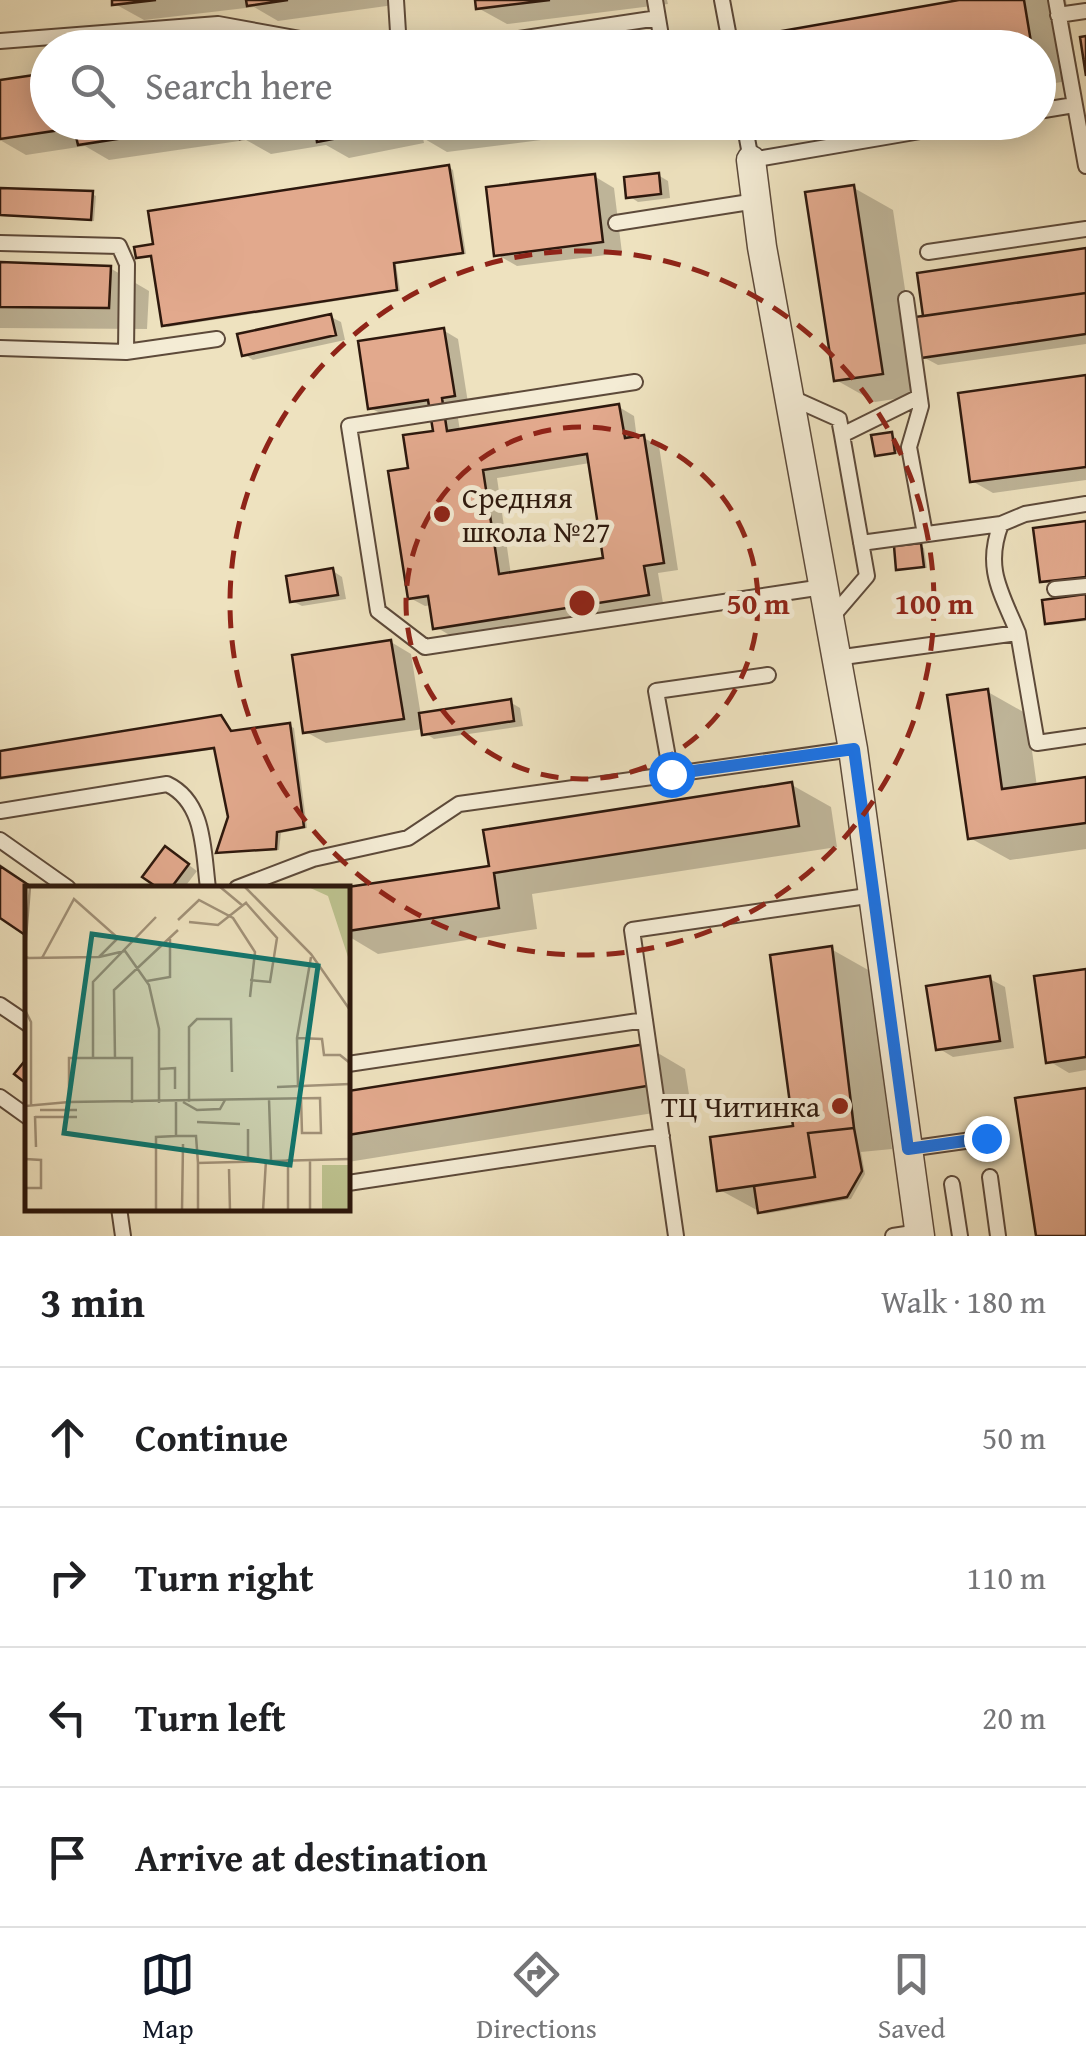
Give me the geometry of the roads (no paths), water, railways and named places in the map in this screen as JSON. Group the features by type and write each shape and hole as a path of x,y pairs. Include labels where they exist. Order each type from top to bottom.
{"street":[{"path":"751,160 789,396 854,749 908,1149 911,1235"}],"lane":[{"path":"396,0 398,30"},
{"path":"655,0 660,30"},
{"path":"722,0 727,30"},
{"path":"1086,12 1057,8 1086,166"},
{"path":"579,30 658,18"},
{"path":"136,30 218,24 251,30"},
{"path":"0,40 30,38"},
{"path":"1056,108 1074,105"},
{"path":"747,140 751,160 868,140"},
{"path":"616,222 756,201"},
{"path":"928,252 1086,229"},
{"path":"0,243 120,246 127,264 126,352"},
{"path":"906,299 921,406 909,447 925,534"},
{"path":"0,348 126,352 217,339"},
{"path":"634,382 349,426 378,610 424,647 823,588"},
{"path":"789,396 839,419 842,435 867,576 829,621"},
{"path":"842,435 920,397"},
{"path":"861,543 1001,524 1025,514 1086,504"},
{"path":"1001,524 992,547 996,583 1018,633 1037,743 1086,736"},
{"path":"1055,589 1086,586"},
{"path":"836,658 1018,633"},
{"path":"671,774 656,691 768,675"},
{"path":"242,886 313,859 408,838 459,804 854,749"},
{"path":"0,811 167,784 184,792 199,822 208,886"},
{"path":"0,840 65,886"},
{"path":"676,1236 632,930 874,895"},
{"path":"0,1005 25,1022"},
{"path":"350,1064 645,1020"},
{"path":"0,1097 25,1115"},
{"path":"350,1183 662,1136"},
{"path":"908,1149 986,1138"},
{"path":"990,1177 998,1236"},
{"path":"952,1184 960,1236"},
{"path":"120,1211 124,1236"}],"place":[{"name":"Средняя школа №27","path":"442,514"},
{"name":"ТЦ Читинка","path":"840,1106"}]}
